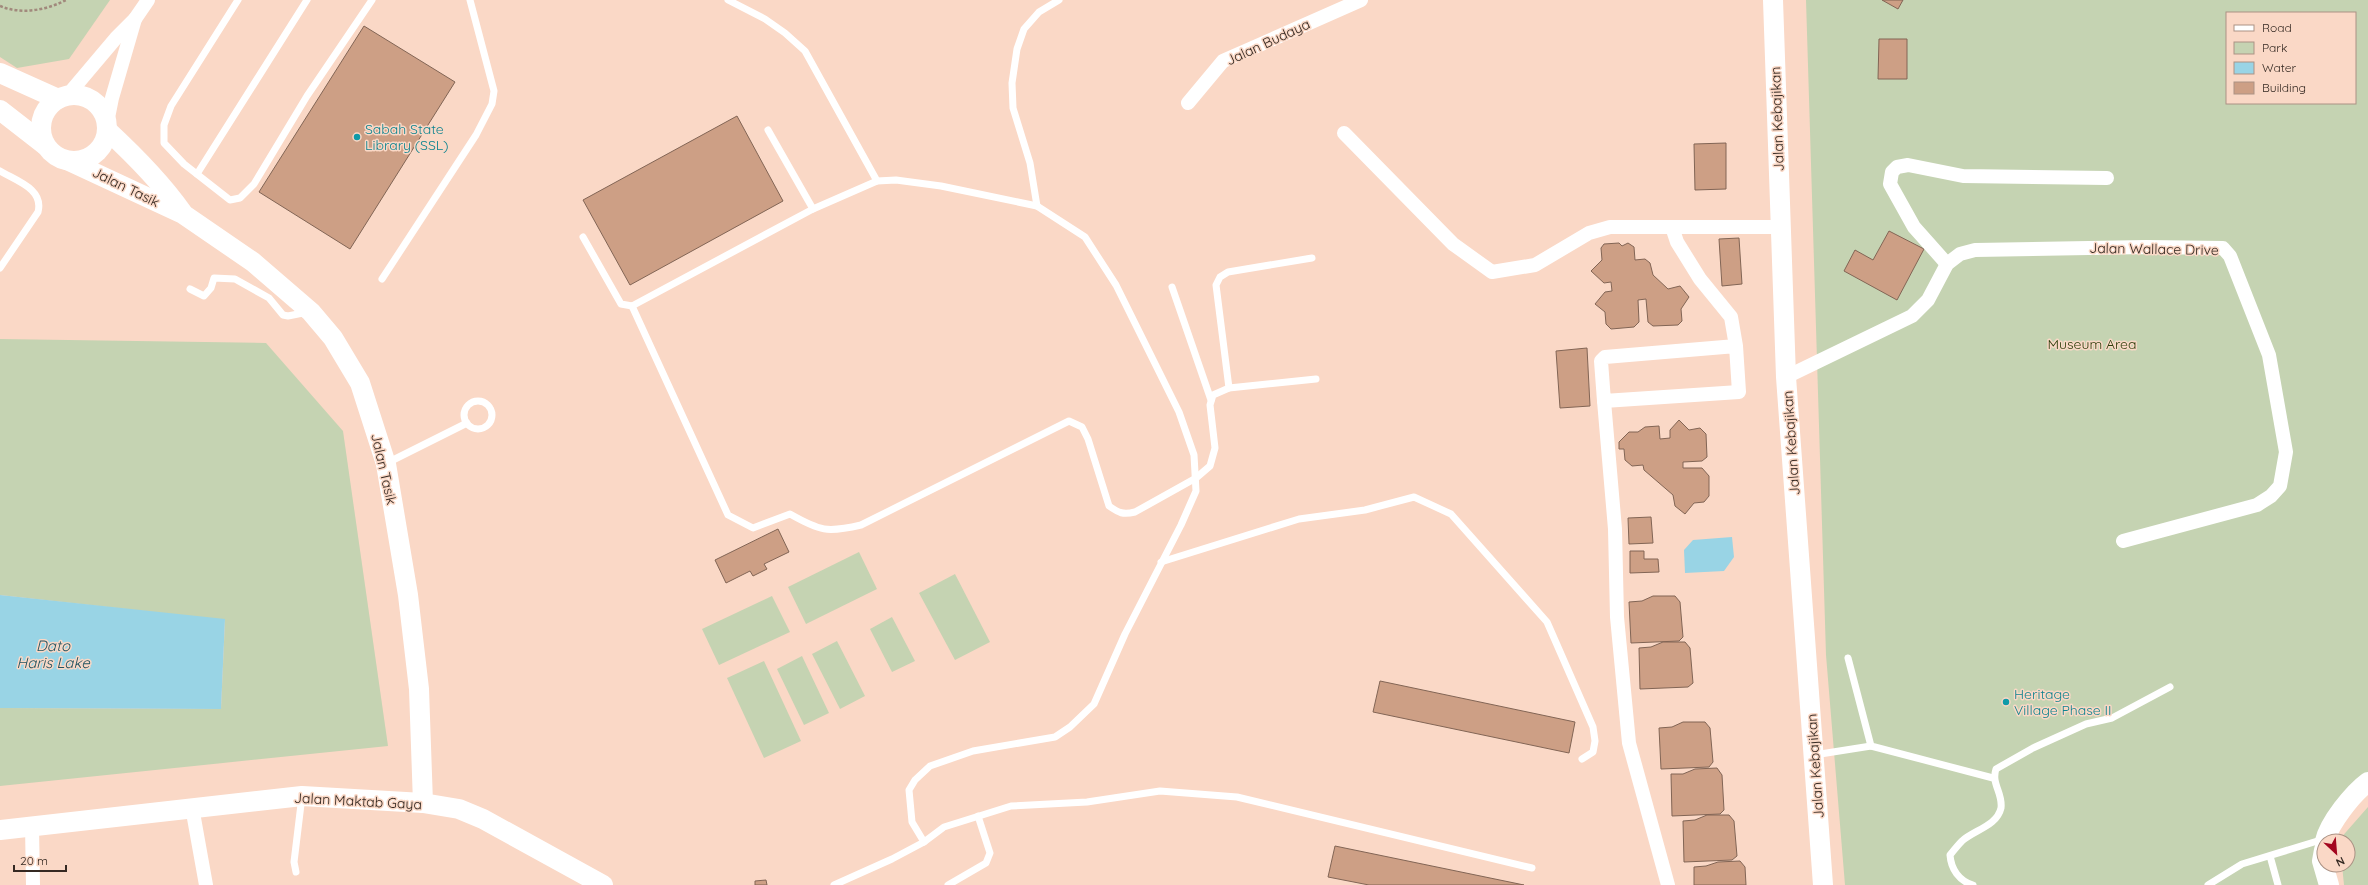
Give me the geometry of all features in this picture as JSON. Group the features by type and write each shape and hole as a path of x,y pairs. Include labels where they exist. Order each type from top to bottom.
{"street":[{"path":"45,145 41,123 47,109 63,98 116,38 136,19 148,0"},
{"name":"Jalan Budaya","path":"1188,103 1223,61 1361,0"},
{"name":"Jalan Kebajikan","path":"1773,0 1786,377 1823,885"},
{"path":"0,110 58,157 69,161 81,160 93,156 101,147 107,126 112,98 136,19"},
{"path":"0,73 63,98 76,95 93,101 104,114 107,126"},
{"name":"Jalan Tasik","path":"107,126 172,197 183,214"},
{"path":"1344,133 1452,244 1492,272 1535,264 1589,233 1610,227 1780,227"},
{"name":"Jalan Tasik","path":"69,161 183,214 253,262 311,312 333,338 360,383 386,464 408,595 419,689 423,803"},
{"path":"1947,264 1914,227 1890,184 1892,172 1897,167 1908,165 1963,176 2108,178"},
{"path":"1604,401 1739,392 1736,346 1731,317 1700,279 1677,242 1672,227"},
{"name":"Jalan Wallace Drive","path":"1786,377 1912,316 1928,300 1947,264 1960,254 1989,249 2222,248 2227,251 2269,355 2286,452 2280,486 2271,496 2257,505 2123,540"},
{"path":"1668,885 1629,743 1617,617 1615,529 1601,361 1605,357 1736,346"},
{"path":"2329,833 2336,818 2361,787 2368,782"},
{"name":"Jalan Maktab Gaya","path":"0,830 192,807 302,796 423,803 459,809 483,819 603,885"},
{"path":"192,807 206,885"},
{"path":"32,826 33,885"},
{"path":"2326,873 2329,885"}],"lane":[{"path":"238,0 222,23 171,106 164,125 164,143 184,164 230,200 240,198 254,184 307,96 372,0"},
{"path":"197,174 307,0"},
{"path":"382,279 476,134 492,104 494,91 470,0"},
{"path":"728,0 765,19 785,33 805,51 877,181"},
{"path":"1037,206 1030,163 1013,108 1012,83 1017,49 1024,29 1039,12 1059,0"},
{"path":"768,130 813,209"},
{"path":"0,172 36,192 40,202 38,212 0,268"},
{"path":"583,237 621,304 632,306 813,209 877,181 896,180 941,186 1037,206 1085,237 1116,285 1179,412 1194,455 1196,492 1125,634 1094,704 1070,727 1055,737 973,751 954,756 930,766 915,780 909,790 912,822 924,842"},
{"path":"1229,388 1216,285 1220,277 1228,272 1312,258"},
{"path":"190,289 204,296 211,288 214,278 235,279 269,298 283,315 288,316 311,312"},
{"path":"632,306 728,515 753,528 790,514 812,526 836,531 861,525 1069,421 1082,427 1088,439 1109,506 1118,512 1125,514 1135,512 1196,478 1213,460 1215,448 1211,400 1172,287"},
{"path":"1211,400 1214,396 1229,388 1316,379"},
{"path":"481,400 491,408 493,414 488,425 475,429 467,423 464,415 469,404 481,400"},
{"path":"386,464 467,423"},
{"path":"1161,562 1299,519 1365,510 1414,497 1451,514 1546,622 1593,727 1595,741 1593,752 1582,760"},
{"path":"1848,658 1871,746"},
{"path":"1973,885 1956,875 1950,864 1950,855 1962,841 1995,819 2001,807 1999,793 1993,778 1996,769 2033,748 2086,724 2112,718 2170,687"},
{"path":"1814,755 1871,746 1993,778"},
{"path":"834,885 892,860 924,842 944,827 1012,806 1087,802 1160,791 1237,797 1532,868"},
{"path":"296,872 294,862 302,796"},
{"path":"948,885 986,863 990,853 978,816"},
{"path":"2208,885 2242,864 2316,845"},
{"path":"2270,856 2278,885"}],"path":[{"path":"0,6 10,10 49,8 66,0"}],"green space":[{"path":"0,0 110,0 69,59 17,68 0,57"},
{"name":"Museum Area","path":"1806,0 2368,0 2368,791 2330,833 2316,833 2316,873 2328,873 2329,885 1845,885 1826,655"},
{"path":"0,339 266,343 343,431 388,746 0,786 0,708 221,709 225,620 0,595"},
{"path":"859,552 877,589 806,624 788,587"},
{"path":"955,574 990,642 955,660 919,593"},
{"path":"772,596 790,632 719,665 702,629"},
{"path":"892,617 915,661 892,672 870,629"},
{"path":"837,641 865,696 840,709 812,654"},
{"path":"802,656 829,713 804,725 777,669"},
{"path":"764,661 801,741 764,758 727,678"},
{"path":"2368,807 2368,885 2344,885 2343,873 2356,873 2356,833 2345,833"}],"water":[{"path":"1732,537 1734,557 1724,571 1685,573 1684,550 1693,540"},
{"name":"Dato Haris Lake","path":"0,595 225,619 221,709 0,708"}],"building":[{"path":"1882,0 1903,0 1898,9"},
{"name":"Sabah State Library (SSL)","path":"364,26 455,82 350,249 259,192"},
{"path":"1879,39 1907,39 1907,79 1878,79"},
{"path":"737,116 783,201 630,285 583,200"},
{"path":"1726,143 1726,189 1695,190 1694,144"},
{"path":"1889,231 1924,249 1897,300 1844,271 1855,250 1873,260"},
{"path":"1739,238 1742,284 1722,286 1719,239"},
{"path":"1619,243 1622,246 1628,243 1634,247 1635,260 1645,259 1650,263 1653,275 1668,289 1680,286 1689,297 1681,309 1682,321 1678,325 1653,326 1648,322 1646,299 1638,300 1639,322 1634,327 1611,329 1606,324 1605,312 1595,304 1605,292 1612,291 1611,282 1604,283 1591,271 1602,260 1601,248 1604,244"},
{"path":"1587,348 1590,406 1560,408 1556,351"},
{"path":"1679,420 1689,430 1700,428 1706,434 1707,457 1702,461 1683,462 1683,468 1702,468 1709,476 1709,496 1704,502 1694,503 1685,514 1675,506 1673,495 1644,470 1643,465 1632,466 1625,460 1624,449 1619,449 1619,442 1629,432 1638,432 1645,427 1659,426 1660,439 1670,438 1670,430"},
{"path":"1651,517 1653,543 1629,544 1628,518"},
{"path":"778,529 789,552 764,564 767,569 753,576 750,571 726,583 715,560"},
{"path":"1630,551 1644,551 1644,559 1658,559 1659,572 1630,573"},
{"path":"1653,596 1675,596 1680,602 1683,637 1679,641 1631,643 1629,602 1642,601"},
{"path":"1663,642 1685,642 1690,648 1693,683 1688,687 1640,689 1639,648 1651,647"},
{"path":"1380,681 1575,722 1569,753 1373,712"},
{"path":"1683,722 1705,722 1710,728 1713,762 1709,767 1661,769 1659,728 1672,727"},
{"path":"1717,768 1722,775 1724,810 1720,814 1672,816 1671,774 1683,774 1695,769"},
{"path":"1707,815 1729,815 1734,821 1737,856 1732,860 1684,862 1683,821 1695,820"},
{"path":"1335,846 1524,885 1369,885 1328,877"},
{"path":"1740,861 1745,867 1746,885 1694,885 1694,867 1706,866 1718,862"},
{"path":"766,880 767,885 755,885 755,881"}],"place":[{"name":"Sabah State Library (SSL)","path":"357,137"},
{"name":"Heritage Village Phase II","path":"2006,702"}]}
